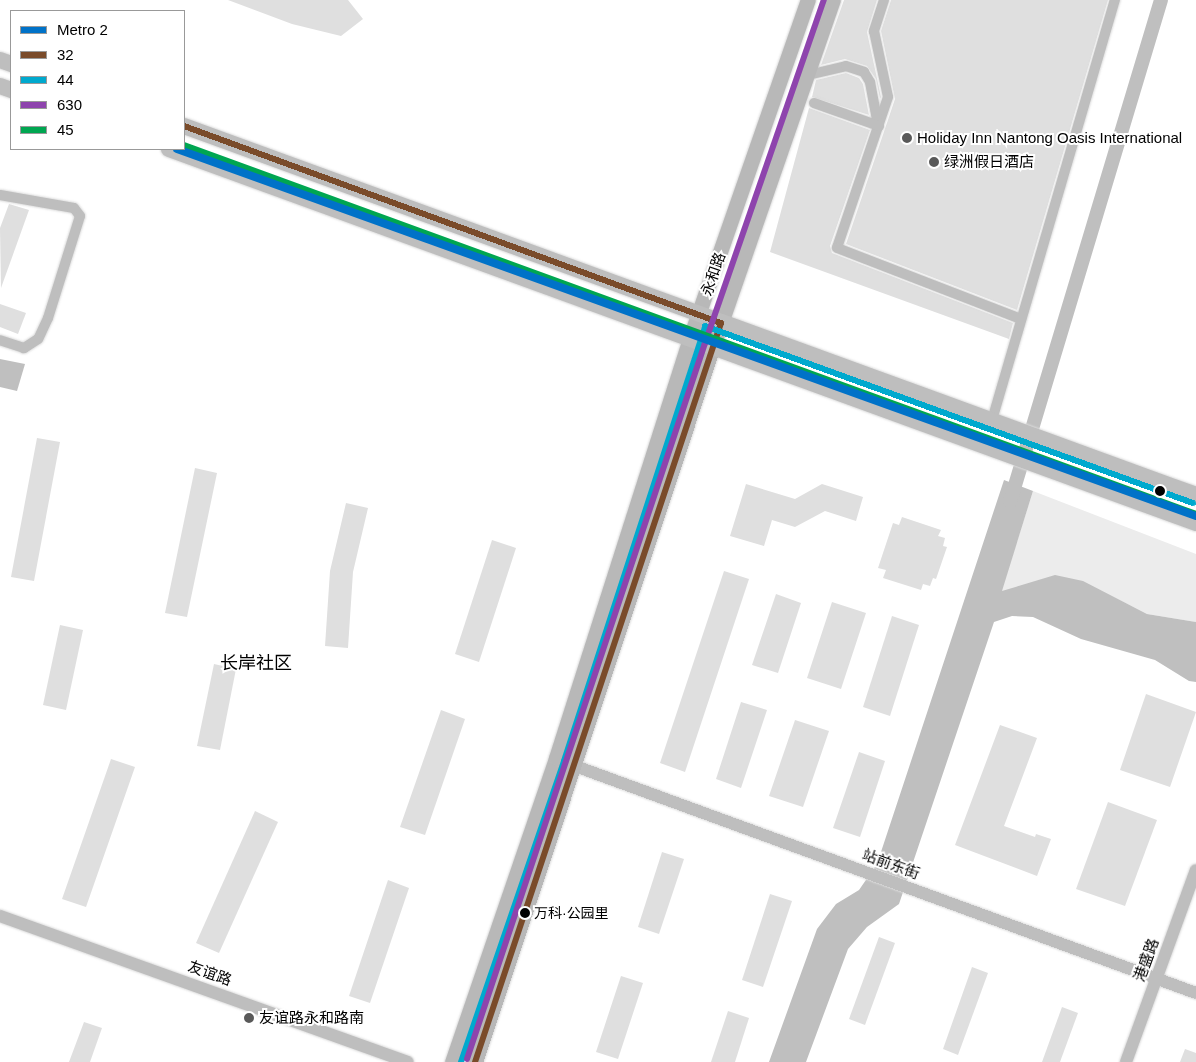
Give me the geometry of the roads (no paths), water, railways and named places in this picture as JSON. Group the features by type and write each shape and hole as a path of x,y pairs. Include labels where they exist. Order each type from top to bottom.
{"main road":[{"name":"永和路","path":"452,1062 556,758 690,338 808,0"},
{"name":"永和路","path":"475,1062 575,766 713,346 833,0"},
{"path":"185,126 699,315 1196,494"},
{"path":"172,150 1196,523"}],"street":[{"path":"884,0 874,31 888,97 838,248 1021,319"},
{"path":"992,420 1115,0"},
{"path":"808,75 846,66 864,72 870,82 879,126"},
{"path":"814,103 879,126"},
{"path":"0,195 74,208 80,216 48,318 38,338 24,348 0,340"},
{"name":"站前东街","path":"575,766 1196,993"},
{"name":"港盛路","path":"1126,1062 1196,870"},
{"name":"友谊路","path":"0,916 408,1062"}],"waterway":[{"path":"1010,502 1161,0"}],"metro line":[{"name":"2","path":"180,150 1196,516"}],"place":[{"name":"Holiday Inn Nantong Oasis International","path":"907,138"},
{"name":"绿洲假日酒店","path":"934,162"},
{"name":"万科·公园里","path":"525,913"},
{"name":"友谊路永和路南","path":"249,1018"}],"district":[{"name":"长岸社区","path":"256,663"}]}
